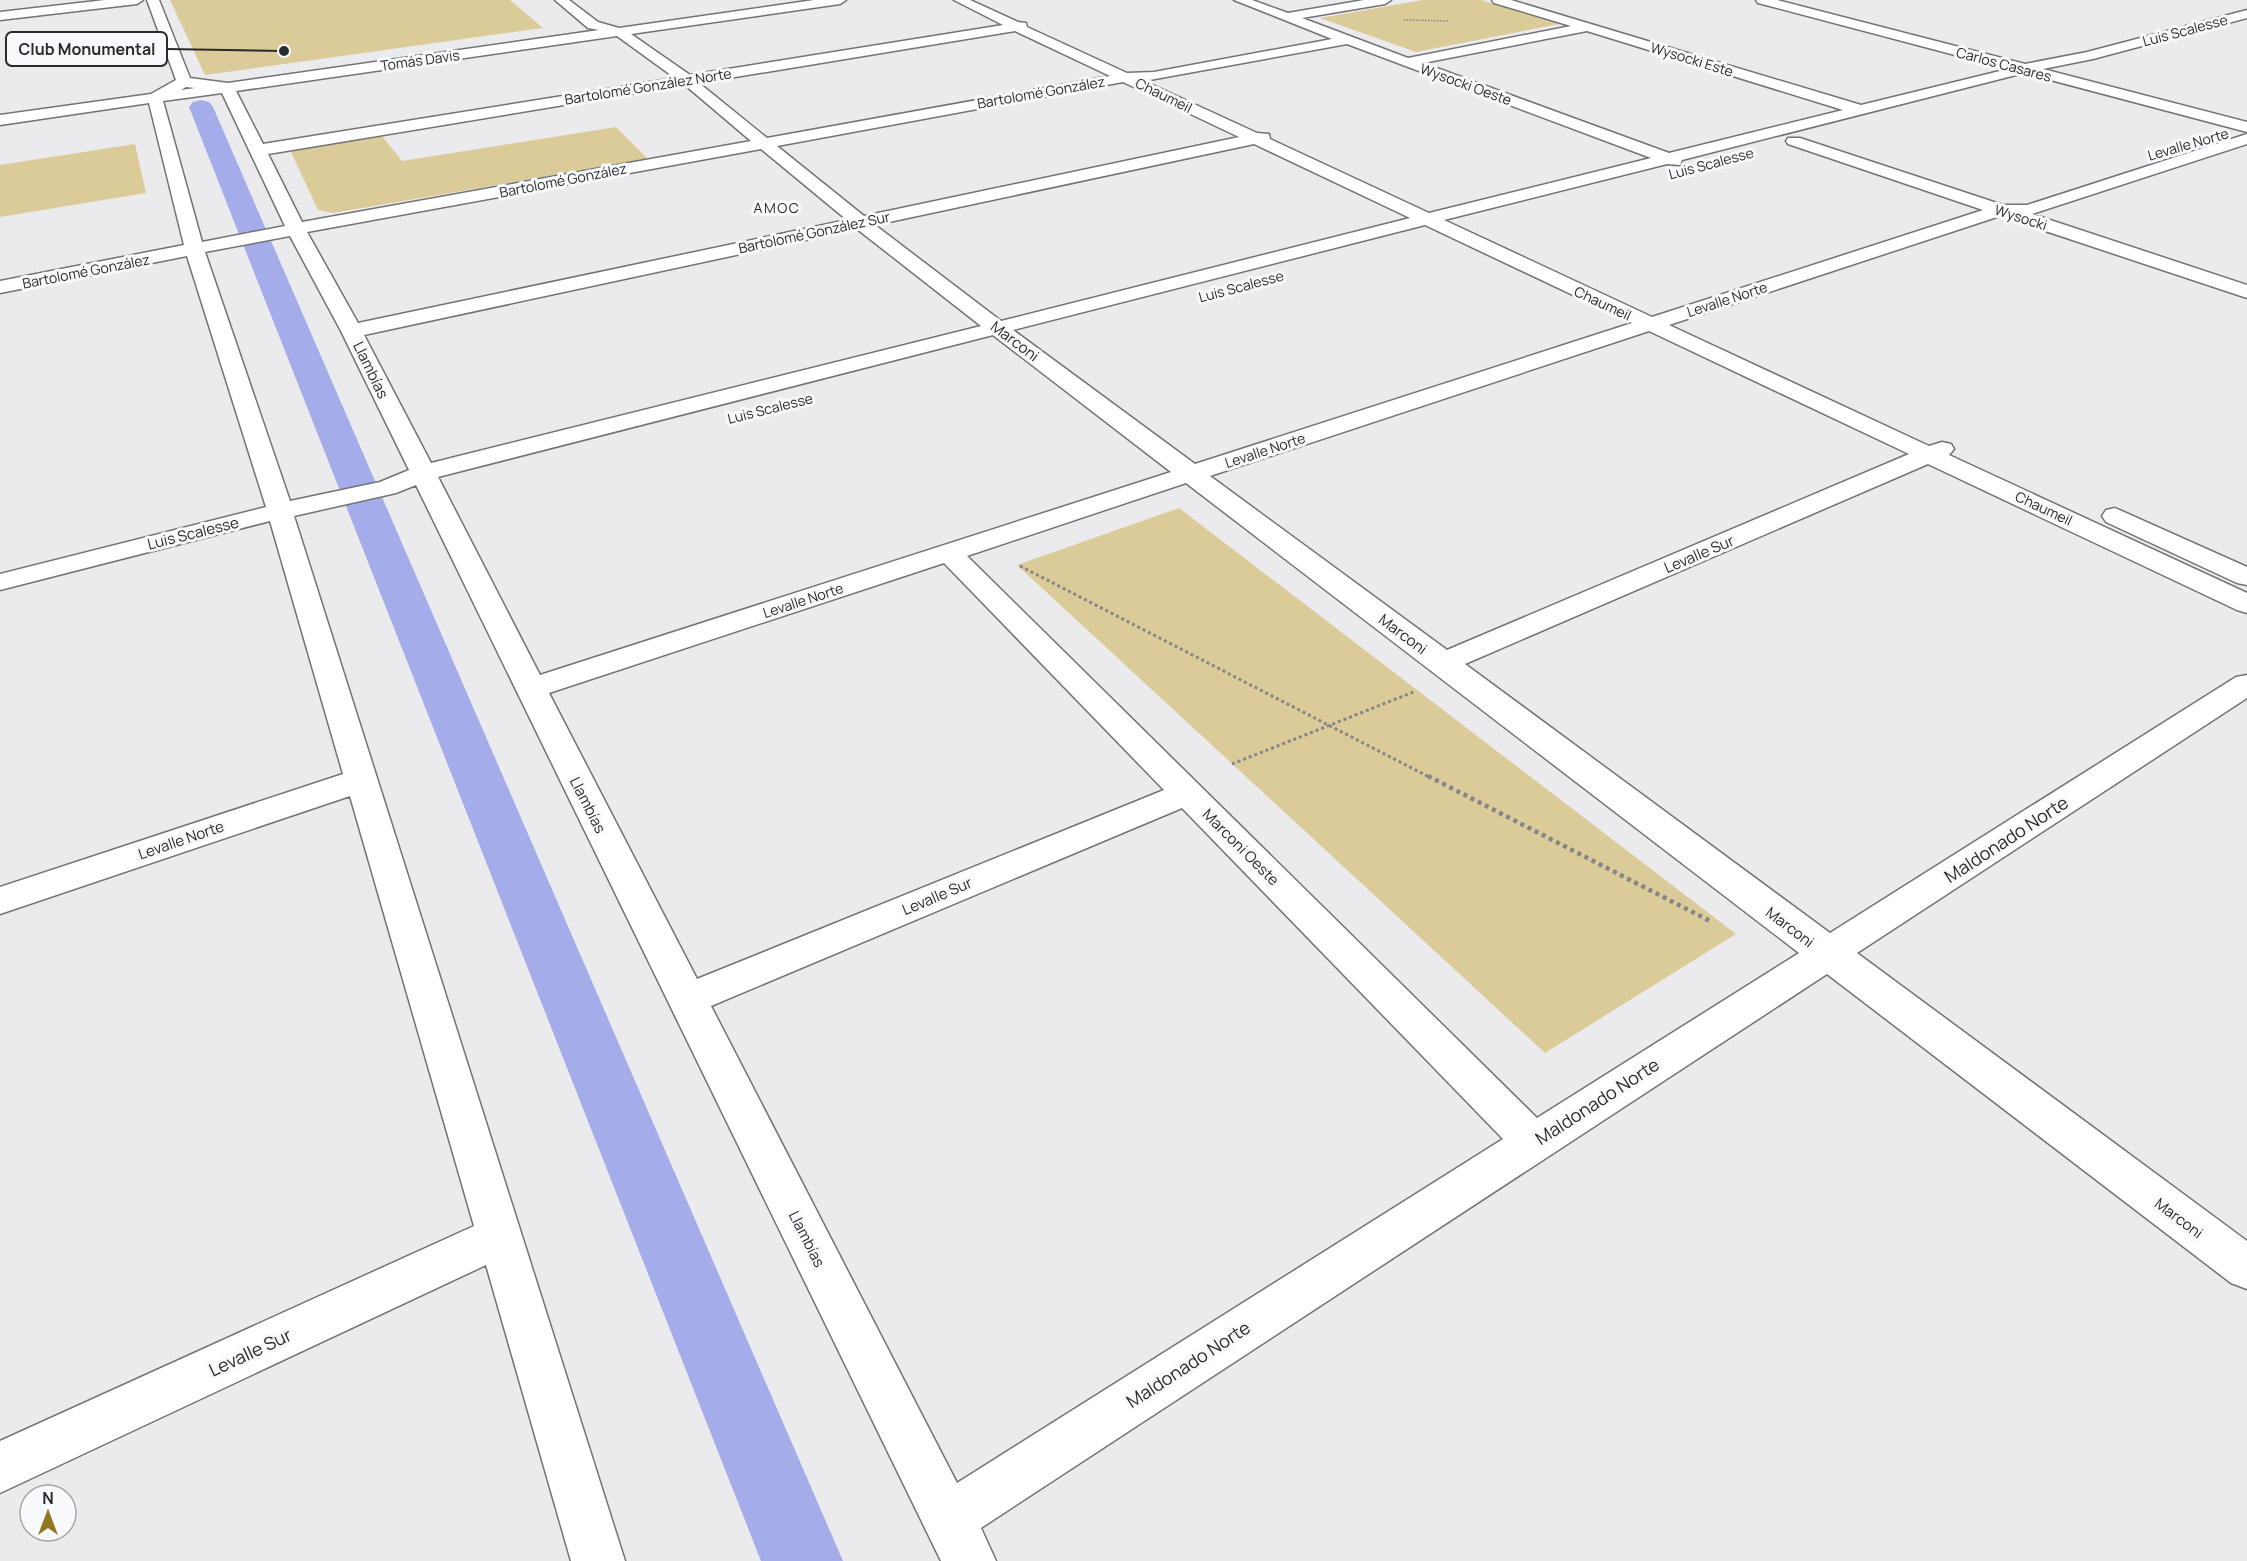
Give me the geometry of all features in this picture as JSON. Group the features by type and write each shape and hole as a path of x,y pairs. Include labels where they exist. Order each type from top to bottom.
{"street":[{"path":"0,16 137,0"},
{"path":"153,0 170,90 280,512 598,1561"},
{"name":"Marconi","path":"561,0 686,79 861,222 1021,340 1192,474 1827,954 2247,1268"},
{"name":"Tomás Davis","path":"227,87 773,0"},
{"name":"Tomás Davis","path":"0,120 170,90 606,28 840,0"},
{"name":"Chaumeil","path":"960,0 1017,27 1140,74 1277,133 1649,324 1947,445 2247,604"},
{"name":"Chaumeil","path":"985,0 1140,74 1256,139 1427,220"},
{"name":"Wysocki Oeste","path":"1240,0 1692,168"},
{"path":"1286,17 1385,0"},
{"name":"Wysocki Este","path":"1503,0 1885,118"},
{"name":"Carlos Casares","path":"1762,0 2023,69"},
{"name":"Carlos Casares","path":"1798,0 2051,69 2247,117"},
{"path":"1526,8 1559,2"},
{"name":"Luis Scalesse","path":"1498,218 1885,118 2088,56 2247,14"},
{"name":"Bartolomé González Norte","path":"259,150 686,79 1038,24"},
{"path":"1407,62 1588,27"},
{"name":"Bartolomé González","path":"1140,74 1331,34"},
{"name":"Bartolomé González","path":"0,288 282,232 765,142 1140,74 1348,40"},
{"name":"Luis Scalesse","path":"0,582 280,512 387,488 426,482 1021,340 1452,222 1670,159 2023,69 2051,69"},
{"name":"Carlos Casares","path":"2051,69 2247,128"},
{"path":"170,90 227,87"},
{"name":"Llambías","path":"227,87 259,150 282,232 352,331 969,1561"},
{"name":"Tomás Davis","path":"0,108 170,90"},
{"name":"Levalle Norte","path":"2000,210 2001,202 2227,130 2247,128"},
{"name":"Bartolomé González Sur","path":"352,331 1277,133"},
{"name":"Levalle Norte","path":"530,688 2000,210 2028,210 2247,139"},
{"name":"Wysocki","path":"1794,141 2247,292"},
{"name":"Luis Scalesse","path":"1021,340 1427,220 1476,224"},
{"name":"Chaumeil","path":"1476,224 1730,340"},
{"name":"Levalle Sur","path":"1442,663 1947,445"},
{"name":"Luis Scalesse","path":"426,482 476,481"},
{"name":"Chaumeil","path":"2096,508 2247,577"},
{"name":"Marconi Oeste","path":"949,553 1534,1142"},
{"name":"Maldonado Norte","path":"948,1519 2247,684"},
{"name":"Levalle Norte","path":"0,901 361,780"},
{"name":"Levalle Sur","path":"687,1000 1187,793"},
{"name":"Levalle Sur","path":"0,1467 501,1236"}],"path":[{"path":"1404,20 1452,21"},
{"path":"1017,565 1715,923"},
{"path":"1232,764 1418,690"}],"shaded area":[{"path":"170,0 510,0 543,28 205,75"},
{"path":"1423,0 1481,0 1559,24 1416,52 1320,18"},
{"path":"616,127 648,159 333,213 318,210 291,152 301,148 382,136 402,161"},
{"path":"135,144 146,193 0,217 0,165"},
{"path":"1179,508 1736,934 1545,1053 1017,565"}],"waterway":[{"path":"201,107 802,1561"}],"place":[{"name":"Club Monumental","path":"284,51"}],"district":[{"name":"AMOC","path":"777,207"}]}
